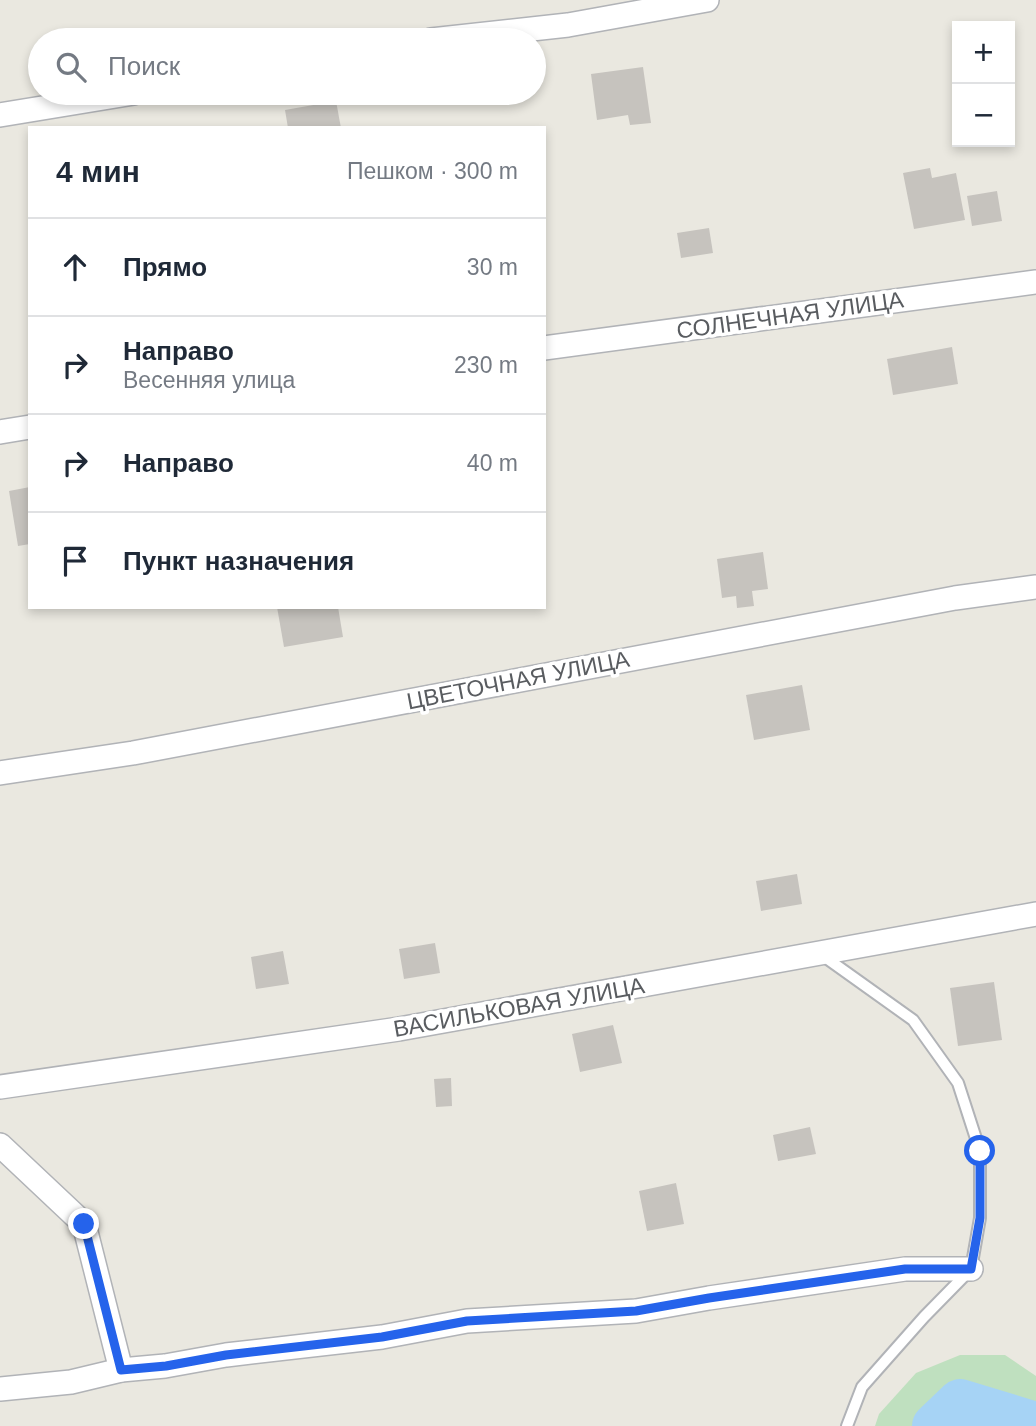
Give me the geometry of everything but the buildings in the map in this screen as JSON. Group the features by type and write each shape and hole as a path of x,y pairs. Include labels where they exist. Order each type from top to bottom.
{"street":[{"path":"541,28 707,0"},
{"path":"0,116 64,105"},
{"name":"СОЛНЕЧНАЯ УЛИЦА","path":"546,348 1036,282"},
{"path":"0,432 28,427"},
{"name":"ЦВЕТОЧНАЯ УЛИЦА","path":"0,772 133,753 955,598 1036,587"},
{"name":"ВАСИЛЬКОВАЯ УЛИЦА","path":"0,1087 399,1029 1036,914"},
{"path":"0,1146 84,1224 121,1370"},
{"path":"0,1389 71,1382 121,1370 166,1366 226,1355 382,1337 467,1321 636,1311 905,1269 971,1269"}],"lane":[{"path":"820,953 913,1020 958,1083 980,1151 980,1218 971,1269 862,1387 847,1426"}],"green space":[{"path":"960,1355 1005,1355 1036,1376 1036,1426 875,1426 879,1414 916,1373"}],"waterway":[{"path":"935,1426 960,1402 1029,1423 1030,1426"}],"route":[{"path":"84,1224 121,1370 382,1337 467,1321 636,1311 905,1269 971,1269 980,1218 980,1151"}]}
